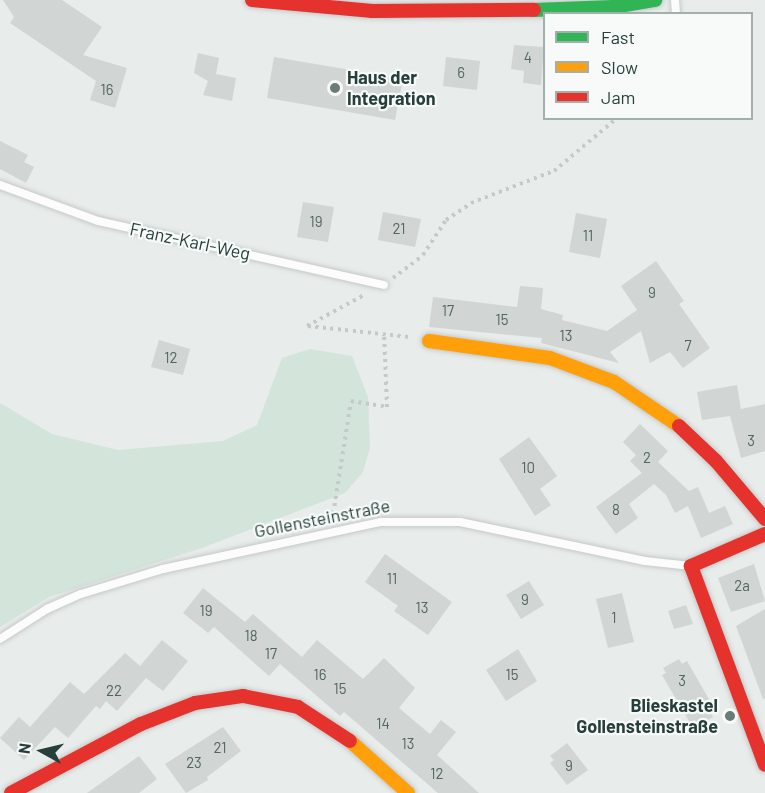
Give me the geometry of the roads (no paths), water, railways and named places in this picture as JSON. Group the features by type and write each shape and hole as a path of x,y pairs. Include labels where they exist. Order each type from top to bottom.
{"street":[{"path":"252,0 372,11 467,13 613,7 655,0"},
{"path":"429,341 550,358 614,382 679,426 716,461 765,519"},
{"name":"Gollensteinstraße","path":"691,566 765,534"},
{"path":"691,566 765,765"},
{"path":"11,793 141,724 195,702 243,696 298,707 362,748 408,793"}],"lane":[{"name":"Franz-Karl-Weg","path":"0,185 98,221 384,285"},
{"name":"Gollensteinstraße","path":"0,639 47,609 81,594 163,569 331,530 381,522 460,522 645,561 691,566"}],"place":[{"name":"Haus der Integration","path":"335,88"},
{"name":"Blieskastel Gollensteinstraße","path":"730,716"}]}
